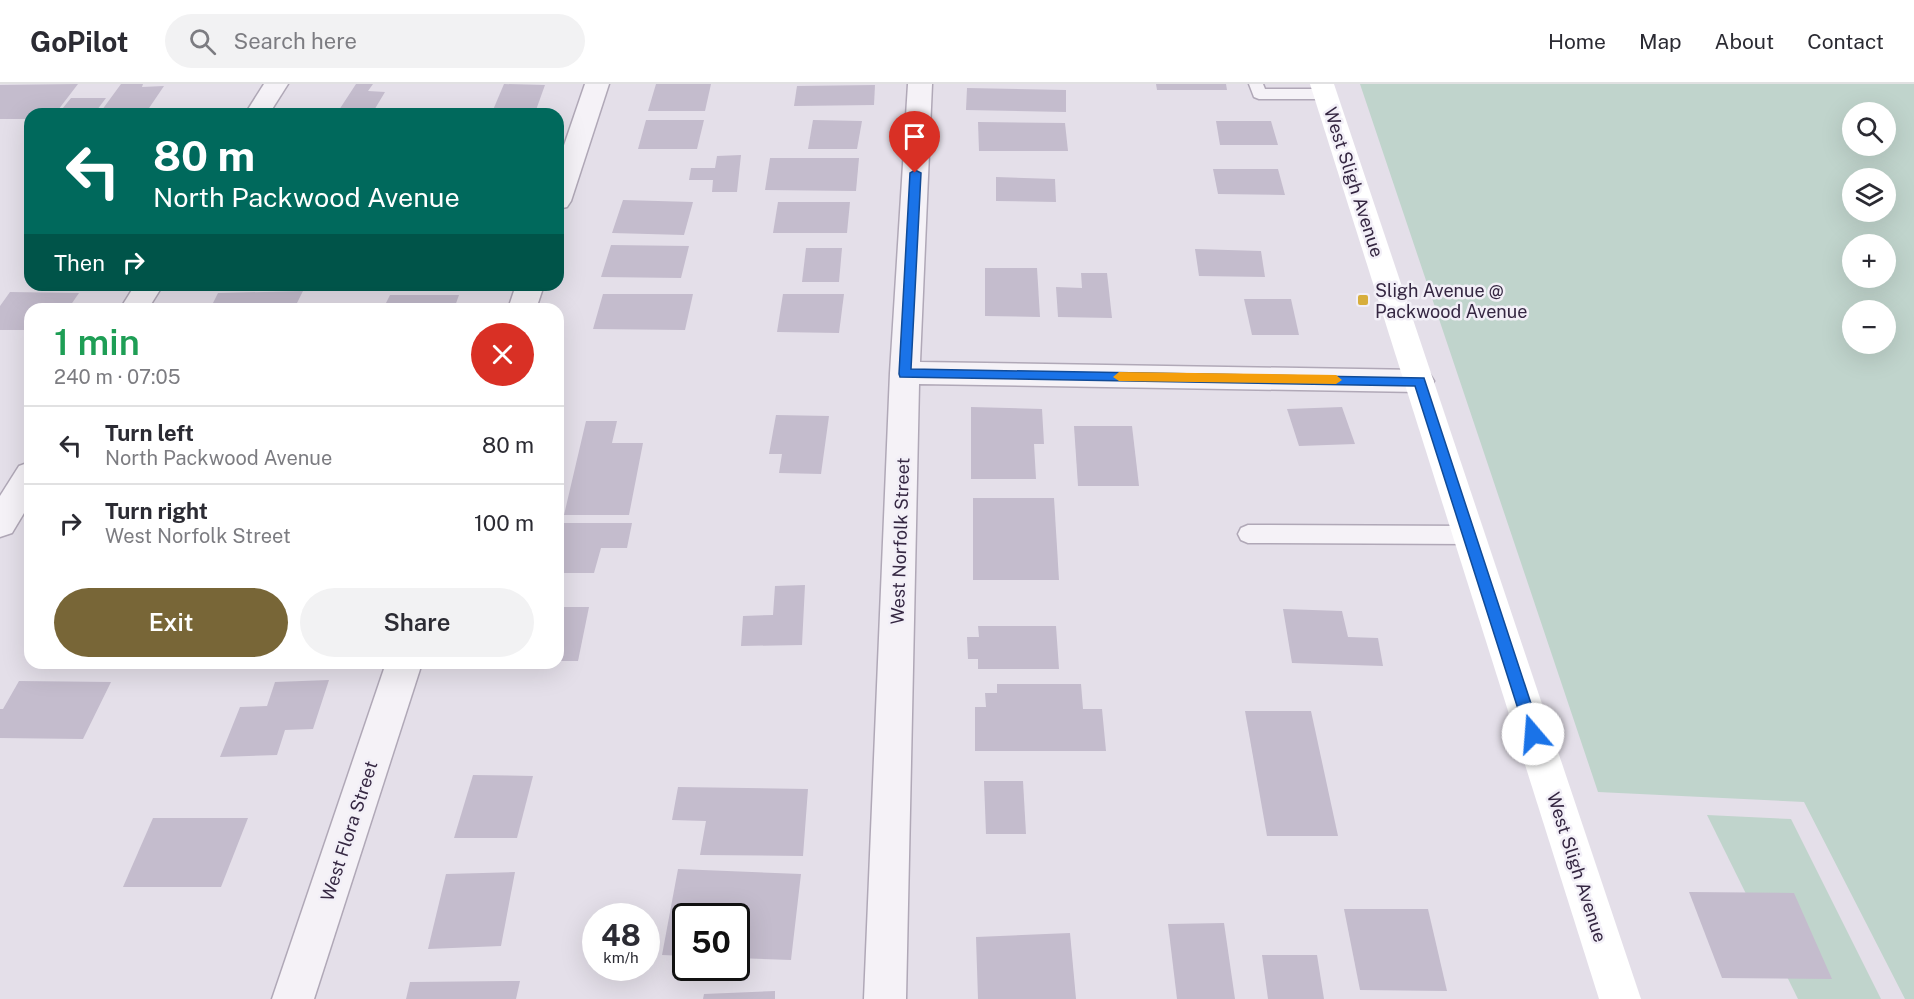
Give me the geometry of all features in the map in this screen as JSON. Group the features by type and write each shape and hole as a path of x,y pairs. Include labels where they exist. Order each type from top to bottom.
{"main road":[{"name":"West Sligh Avenue","path":"1324,89 1620,999"}],"street":[{"path":"262,108 276,84"},
{"path":"564,183 597,84"},
{"name":"West Norfolk Street","path":"885,999 905,374 920,84"},
{"path":"905,374 1419,381"},
{"path":"0,524 24,485"},
{"name":"West Flora Street","path":"293,999 402,669"}],"lane":[{"path":"1256,84 1259,94 1324,89"},
{"path":"1248,534 1469,535"}],"green space":[{"path":"1360,84 1914,84 1914,999 1905,999 1804,802 1598,792"},
{"path":"1707,815 1791,819 1881,999 1798,999"}],"building":[{"path":"78,84 60,108 24,108 24,119 0,119 0,85"},
{"path":"121,84 143,84 142,87 164,86 149,108 103,108"},
{"path":"356,84 373,84 368,91 385,92 375,108 340,108"},
{"path":"504,84 545,85 537,108 494,108"},
{"path":"656,84 711,84 705,111 648,111"},
{"path":"1156,84 1226,84 1227,90 1157,90"},
{"path":"875,85 874,105 794,106 797,86"},
{"path":"967,88 1066,90 1066,112 966,110"},
{"path":"71,98 106,98 98,108 63,108"},
{"path":"646,120 704,120 697,149 638,149"},
{"path":"813,120 862,121 857,149 808,149"},
{"path":"1216,121 1271,121 1278,145 1220,145"},
{"path":"978,122 1065,123 1068,151 979,151"},
{"path":"741,155 737,192 712,192 713,180 689,180 691,168 715,168 717,156"},
{"path":"770,158 859,158 856,191 765,190"},
{"path":"1213,169 1278,169 1285,195 1218,194"},
{"path":"996,177 1055,179 1056,202 996,201"},
{"path":"623,200 693,202 684,235 612,233"},
{"path":"778,202 850,202 847,233 773,233"},
{"path":"611,245 689,246 681,278 601,277"},
{"path":"806,248 842,248 839,282 802,282"},
{"path":"1195,249 1261,251 1265,277 1199,276"},
{"path":"985,268 1037,268 1040,317 985,316"},
{"path":"1081,273 1107,273 1112,318 1058,317 1056,287 1082,288"},
{"path":"303,291 297,303 213,303 218,293"},
{"path":"10,292 79,293 72,303 24,303 24,330 0,330 0,306"},
{"path":"603,294 693,294 685,330 593,329"},
{"path":"783,294 844,294 839,333 777,332"},
{"path":"390,295 459,295 456,303 386,303"},
{"path":"1244,299 1291,299 1299,335 1252,335"},
{"path":"971,407 1042,409 1044,444 1034,444 1036,479 971,479"},
{"path":"1342,407 1355,444 1299,446 1287,409"},
{"path":"776,415 829,416 821,474 779,473 782,454 769,454"},
{"path":"586,421 617,421 612,443 643,443 629,515 564,515"},
{"path":"1074,426 1132,426 1139,486 1078,486"},
{"path":"973,498 1054,498 1059,580 973,580"},
{"path":"564,523 632,523 627,548 601,548 594,573 564,573"},
{"path":"805,585 802,645 741,646 743,616 773,615 775,586"},
{"path":"564,607 589,607 578,661 564,661"},
{"path":"1283,609 1342,611 1348,637 1378,638 1383,666 1292,663"},
{"path":"978,626 1056,626 1059,669 978,669 978,659 968,659 967,637 979,637"},
{"path":"329,680 313,729 285,730 277,755 220,757 240,707 267,706 275,682"},
{"path":"19,681 111,682 83,739 0,738 0,709 3,709"},
{"path":"997,684 1081,684 1083,709 1102,709 1106,751 975,751 975,707 986,707 985,693 997,693"},
{"path":"1245,711 1311,711 1338,836 1267,836"},
{"path":"473,775 533,776 517,838 454,838"},
{"path":"984,781 1023,781 1026,834 986,834"},
{"path":"678,787 808,789 803,856 700,855 706,821 672,820"},
{"path":"153,818 248,818 221,887 123,887"},
{"path":"678,869 801,874 791,960 750,959 750,903 672,903 672,955 662,955"},
{"path":"515,872 501,946 428,949 446,874"},
{"path":"1689,892 1794,893 1832,979 1722,978"},
{"path":"1344,909 1428,909 1447,991 1360,990"},
{"path":"1224,923 1235,999 1177,999 1168,924"},
{"path":"1070,933 1076,999 978,999 976,937"},
{"path":"1262,955 1317,955 1324,999 1268,999"},
{"path":"520,981 516,999 406,999 410,982"},
{"path":"775,991 775,999 703,999 704,994"}],"slow traffic":[{"path":"1119,377 1336,380"}],"place":[{"name":"Sligh Avenue @ Packwood Avenue","path":"1363,300"}],"route":[{"path":"915,173 905,374 1419,381 1533,734"}]}
